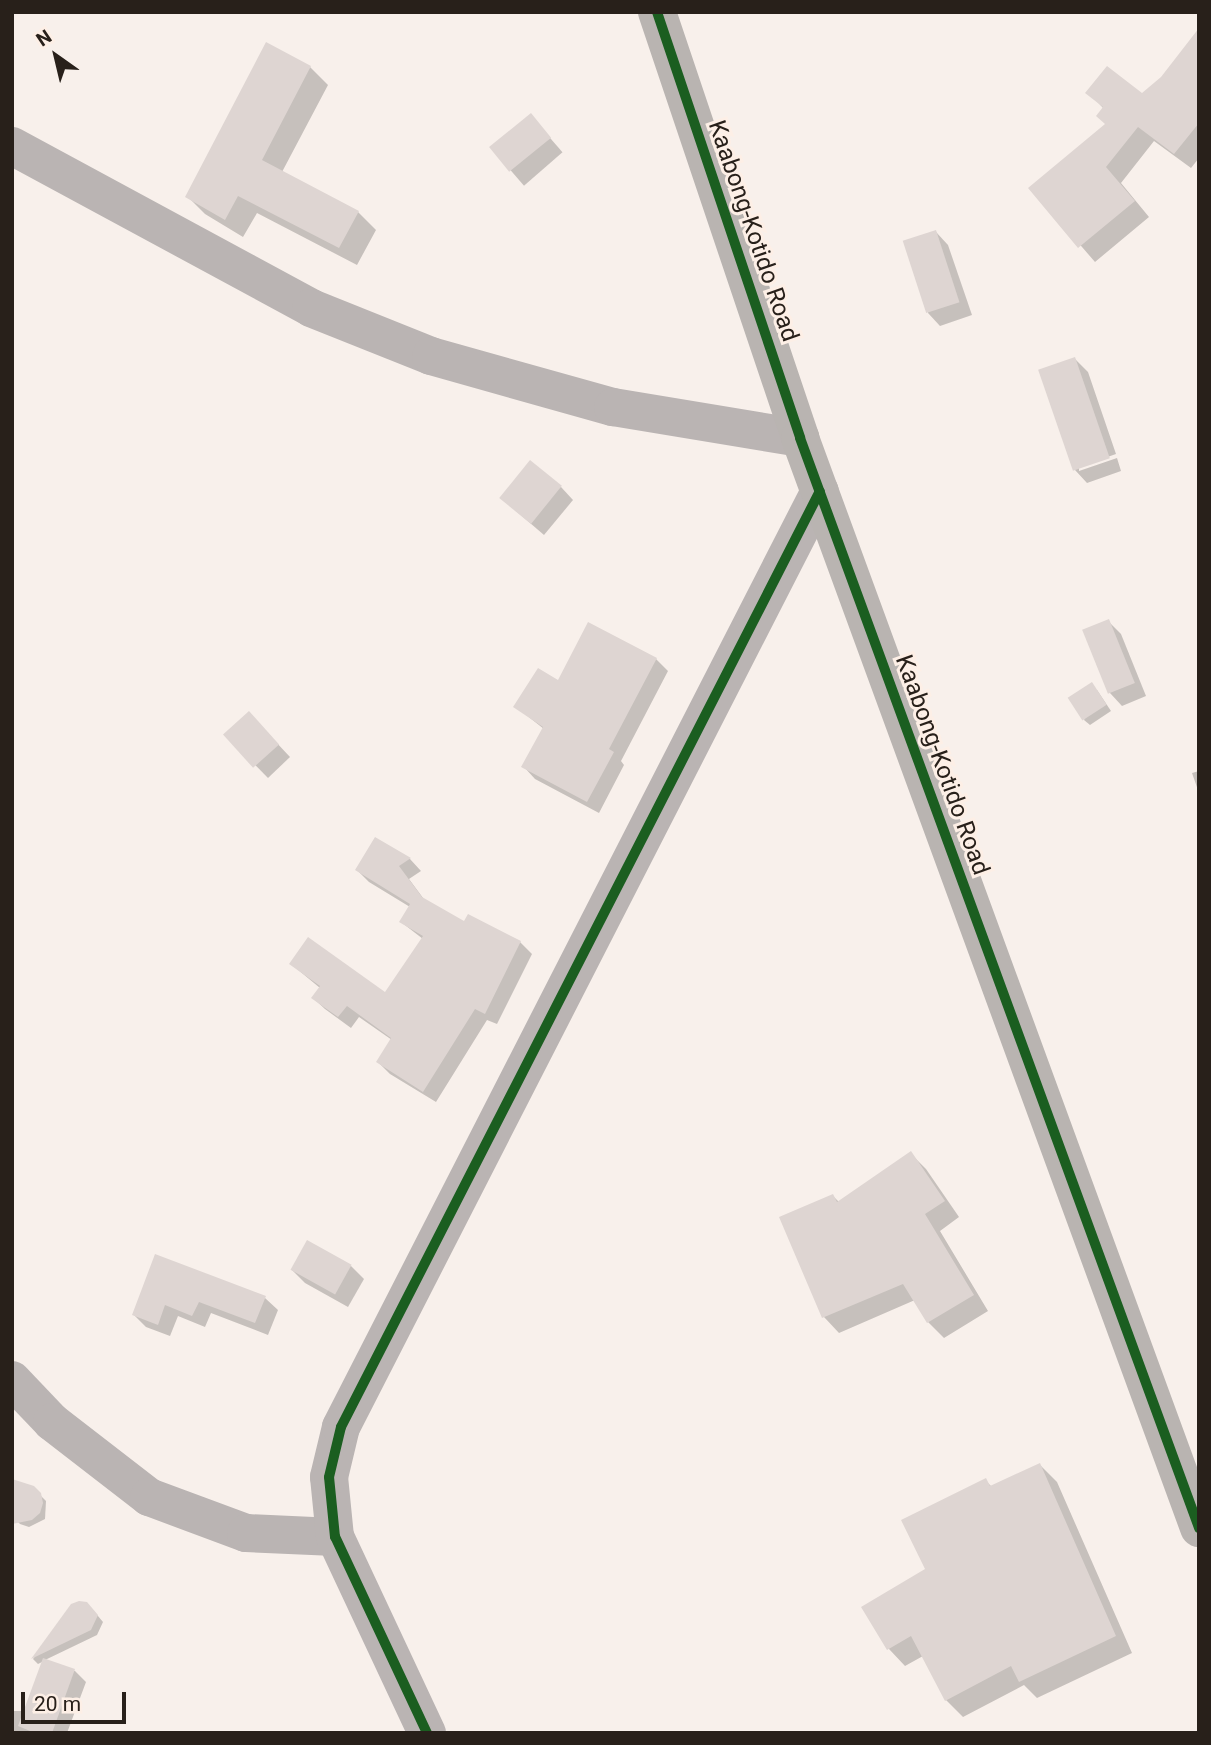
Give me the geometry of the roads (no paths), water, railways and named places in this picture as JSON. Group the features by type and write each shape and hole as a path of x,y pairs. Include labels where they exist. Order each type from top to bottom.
{"street":[{"name":"Kaabong-Kotido Road","path":"657,12 800,438 1199,1528"},
{"path":"12,146 311,308 431,356 613,407 800,438"},
{"path":"427,1733 335,1537 329,1477 341,1427 820,491"},
{"path":"12,1380 52,1422 149,1497 246,1533 335,1537"}]}
